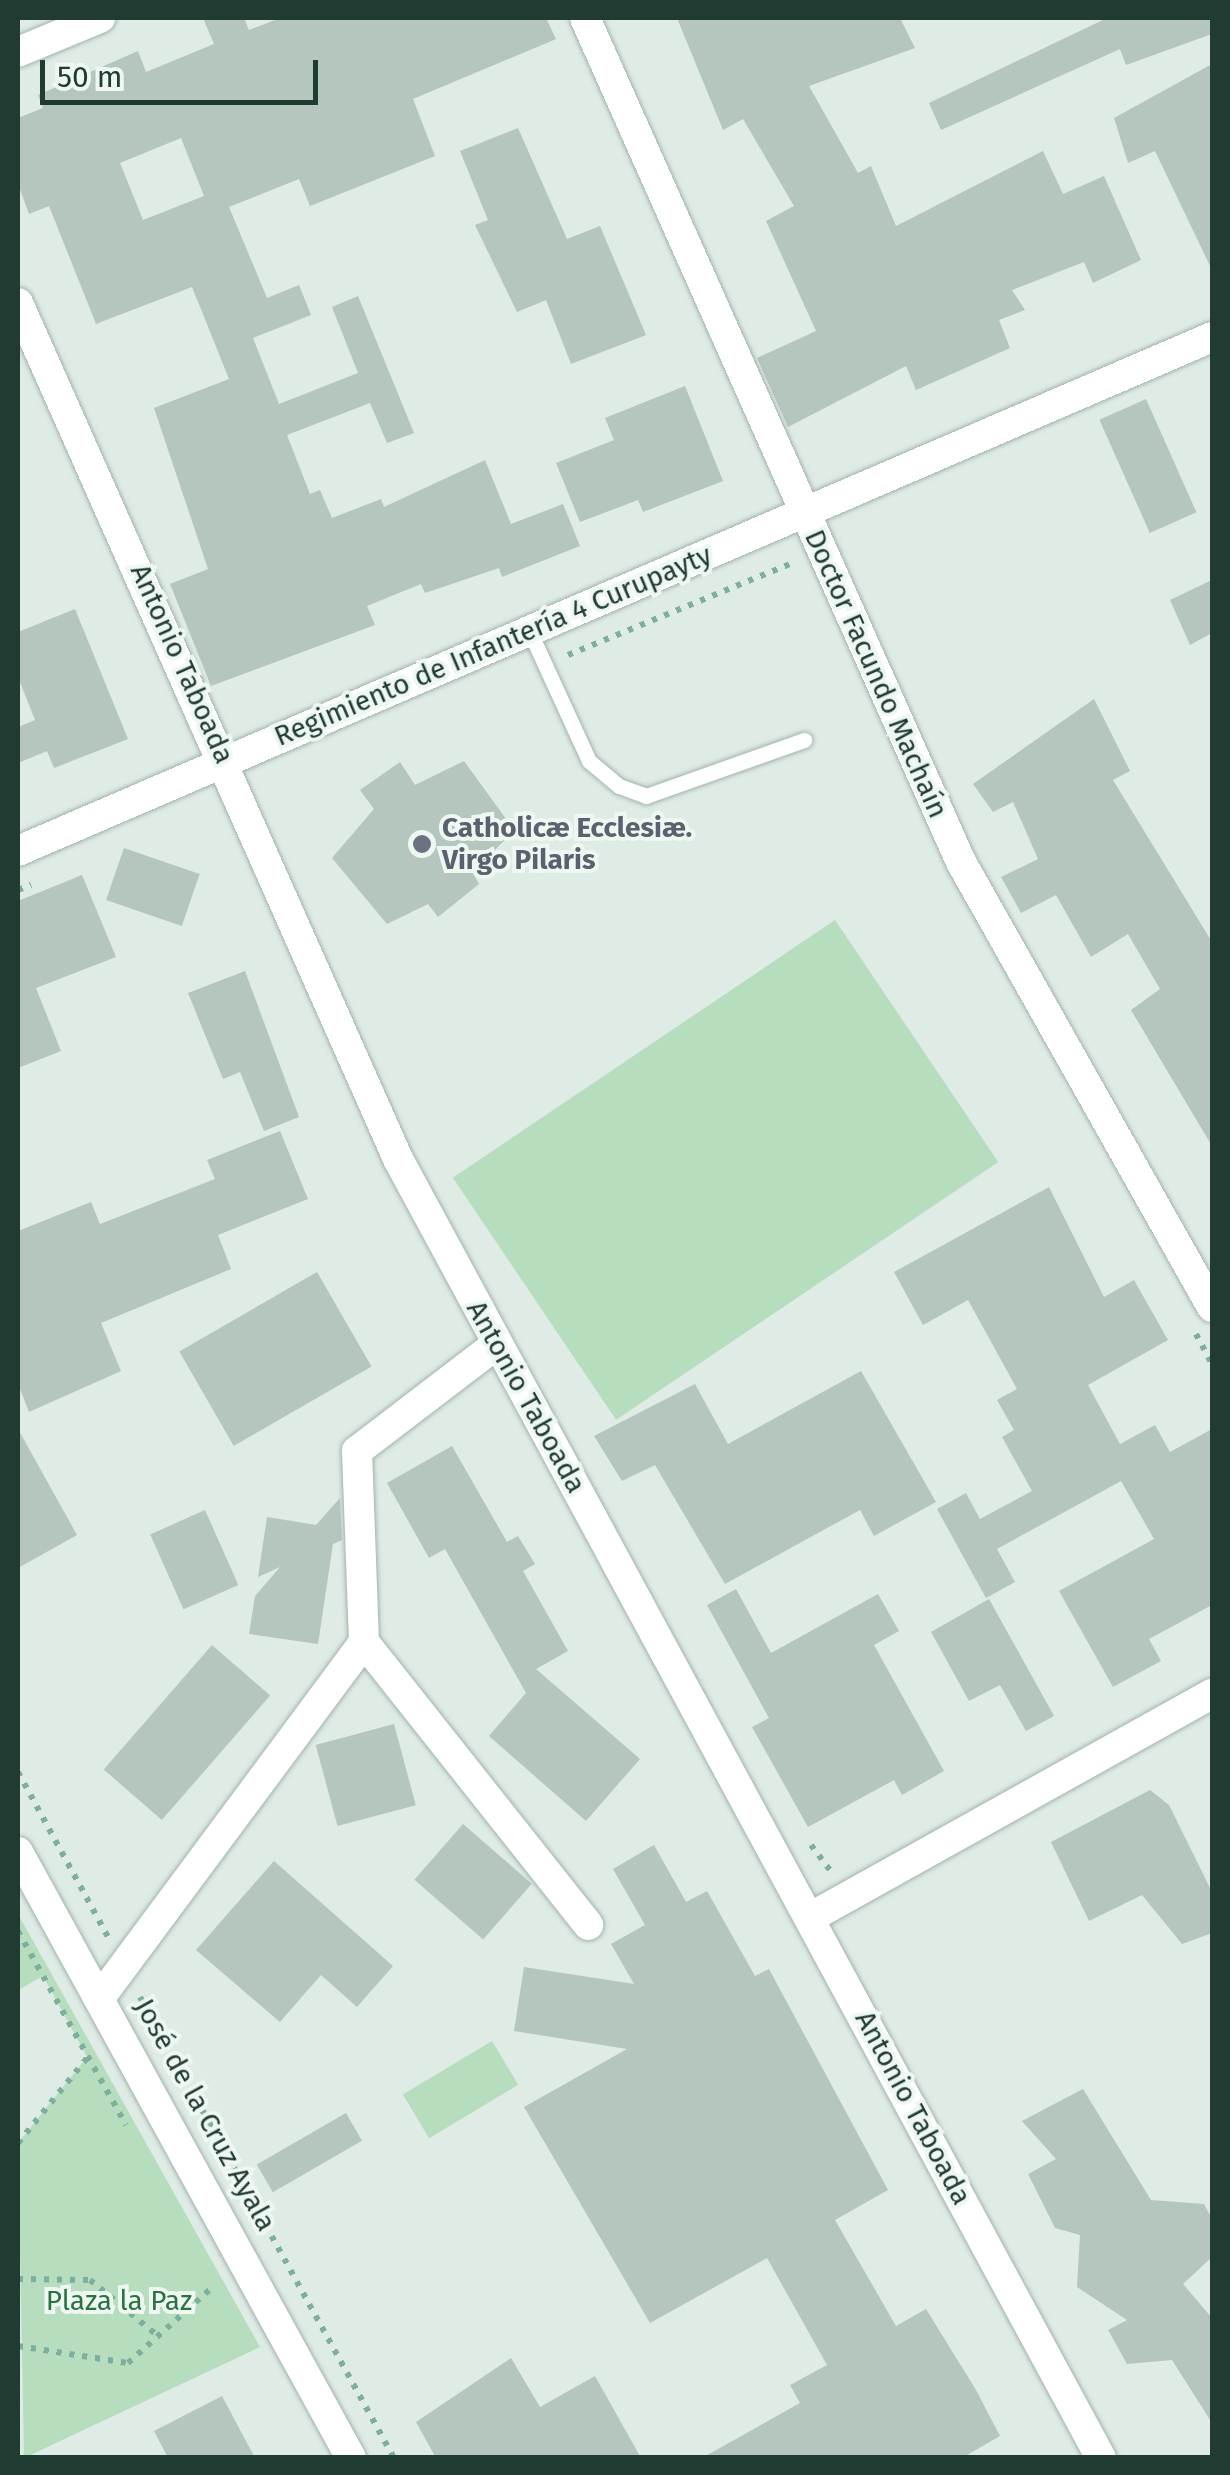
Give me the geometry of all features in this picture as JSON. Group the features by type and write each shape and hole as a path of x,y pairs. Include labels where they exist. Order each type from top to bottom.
{"street":[{"path":"18,52 100,18"},
{"name":"Doctor Facundo Machaín","path":"585,18 961,862 1212,1307"},
{"name":"Antonio Taboada","path":"18,303 226,761 398,1159 1101,2458"},
{"name":"Regimiento de Infantería 4 Curupayty","path":"18,851 1212,337"},
{"path":"498,1344 358,1452 364,1642 588,1926"},
{"path":"99,1998 364,1642"},
{"path":"811,1917 1212,1694"},
{"name":"José de la Cruz Ayala","path":"18,1852 351,2458"}],"lane":[{"path":"529,630 589,761 619,786 646,796 804,740"}],"path":[{"name":"José de la Cruz Ayala","path":"18,1772 394,2458"},
{"path":"805,1833 840,1879"},
{"path":"18,2143 88,2057"},
{"path":"18,2278 90,2280 158,2336"},
{"path":"18,2346 128,2362 215,2285"}],"green space":[{"path":"835,920 998,1162 616,1420 453,1178"},
{"name":"Plaza la Paz","path":"18,1914 260,2347 24,2458 18,2143 87,2057 43,1976 18,1990"},
{"path":"492,2041 518,2085 429,2138 403,2095"}],"building":[{"path":"203,18 244,18 249,30 280,18 546,18 556,39 413,99 435,156 310,206 299,179 229,207 267,298 299,285 311,315 253,338 279,404 358,373 332,307 358,296 414,433 387,443 370,403 287,435 310,494 320,490 332,518 381,499 384,507 485,460 511,524 563,504 580,546 502,577 499,568 425,593 421,584 367,606 375,625 211,686 170,584 208,569 154,408 229,379 192,287 96,324 49,206 29,214 18,184 18,118 43,108 38,95 138,51 146,72 214,44","holes":["181,138 204,196 143,220 120,163"]},
{"path":"677,18 900,18 915,48 809,86 858,173 871,166 896,226 1043,151 1063,194 1104,176 1141,260 1093,283 1084,262 1012,290 1025,310 999,320 1010,348 916,390 906,366 788,427 757,358 816,331 766,221 794,206 743,119 723,130"},
{"path":"1107,18 1212,18 1212,34 1126,65 1120,49 941,130 929,103"},
{"path":"1212,64 1212,270 1155,151 1128,163 1114,118"},
{"path":"518,128 567,239 600,226 646,335 571,364 546,300 517,312 475,225 488,220 460,151"},
{"path":"685,386 723,481 643,512 638,500 580,522 556,463 614,440 605,418"},
{"path":"1146,399 1196,512 1150,533 1099,420"},
{"path":"1212,580 1212,633 1190,645 1170,600"},
{"path":"75,609 128,739 54,768 47,751 18,763 18,727 35,720 18,677 18,632"},
{"path":"1094,699 1130,771 1113,780 1212,942 1212,1146 1131,1010 1160,989 1128,934 1091,957 1056,895 1021,913 1001,877 1038,859 1013,802 993,812 973,784"},
{"name":"Catholicæ Ecclesiæ. Virgo Pilaris","path":"464,761 514,830 473,873 479,884 438,917 428,904 387,924 332,858 374,809 360,790 400,762 415,785"},
{"path":"124,848 200,874 182,926 106,900"},
{"path":"82,875 116,957 36,988 61,1051 18,1068 18,901"},
{"path":"245,971 299,1117 264,1131 240,1072 223,1079 188,993"},
{"path":"280,1131 308,1199 218,1235 231,1269 101,1323 121,1371 29,1412 18,1384 18,1231 91,1202 100,1224 215,1179 207,1160"},
{"path":"1049,1187 1104,1297 1134,1280 1168,1340 1088,1385 1120,1444 1155,1425 1170,1452 1212,1429 1212,1605 1149,1639 1161,1661 1113,1687 1059,1591 1154,1539 1121,1481 997,1549 1015,1582 986,1598 937,1509 966,1493 980,1519 1032,1491 1002,1437 1014,1430 997,1400 1017,1389 968,1300 923,1325 894,1272"},
{"path":"317,1272 372,1366 234,1446 179,1352"},
{"path":"861,1371 936,1502 874,1536 860,1510 725,1584 655,1465 622,1481 594,1436 695,1384 728,1444"},
{"path":"18,1429 77,1535 18,1568"},
{"path":"452,1446 507,1542 518,1536 535,1564 523,1571 568,1651 536,1669 640,1759 586,1821 489,1736 526,1693 445,1549 429,1558 387,1483"},
{"path":"340,1498 342,1540 333,1544 318,1644 249,1634 255,1596 280,1567 258,1577 267,1517 316,1525"},
{"path":"205,1510 238,1585 184,1609 150,1534"},
{"path":"736,1589 771,1653 878,1594 899,1631 874,1645 944,1771 902,1795 894,1780 808,1827 752,1727 769,1718 707,1605"},
{"path":"989,1599 1054,1716 1026,1731 1000,1685 969,1701 931,1632"},
{"path":"212,1645 270,1696 162,1820 104,1770"},
{"path":"394,1724 416,1805 338,1826 316,1745"},
{"path":"1150,1790 1169,1805 1212,1892 1212,1933 1182,1944 1142,1895 1089,1921 1051,1842"},
{"path":"463,1824 532,1884 483,1940 414,1880"},
{"path":"654,1845 686,1902 707,1891 755,1976 769,1969 888,2190 835,2220 896,2326 926,2309 976,2390 1000,2436 962,2458 702,2458 800,2403 790,2385 827,2365 767,2258 650,2323 524,2107 627,2049 514,2031 524,1967 634,1984 611,1944 645,1925 613,1869"},
{"path":"274,1861 393,1966 357,2007 321,1975 280,2022 196,1950"},
{"path":"1083,2089 1151,2200 1204,2204 1212,2219 1212,2257 1183,2284 1212,2318 1212,2423 1172,2360 1127,2364 1108,2330 1127,2320 1077,2287 1080,2235 1055,2228 1028,2174 1056,2159 1022,2121"},
{"path":"346,2113 362,2141 273,2192 257,2164"},
{"path":"511,2358 540,2407 595,2376 641,2458 436,2458 416,2422"},
{"path":"222,2396 255,2458 168,2458 154,2431"}],"place":[{"name":"Catholicæ Ecclesiæ. Virgo Pilaris","path":"422,844"}]}
